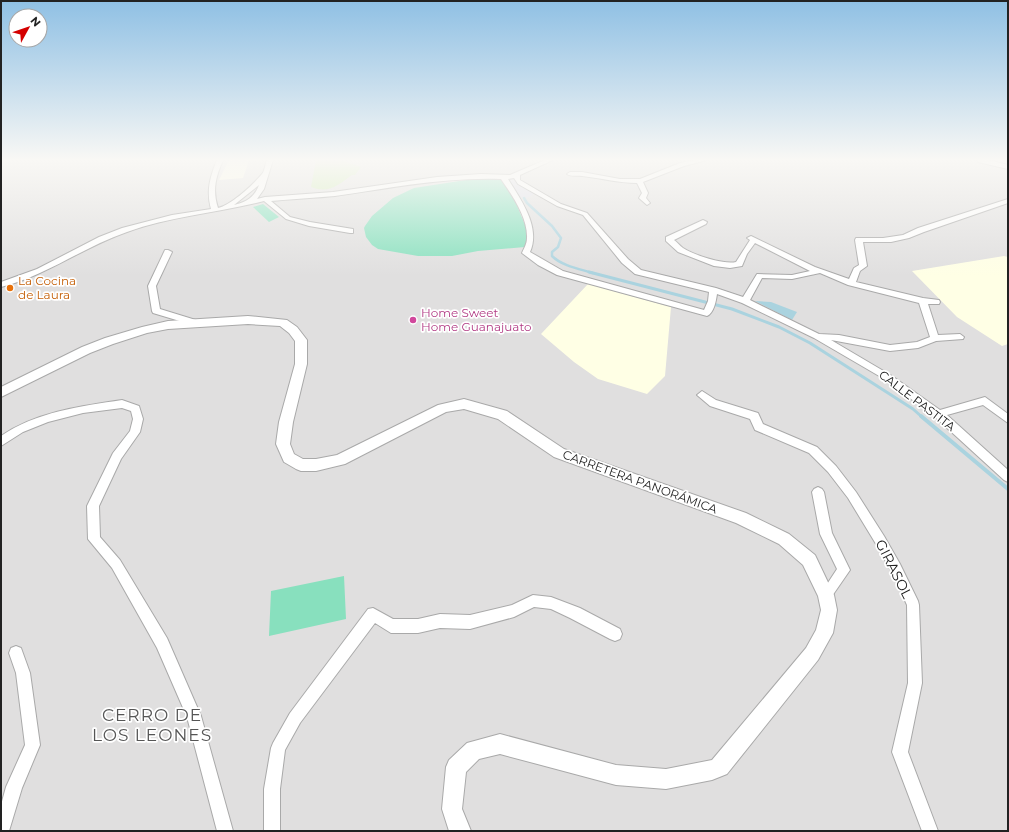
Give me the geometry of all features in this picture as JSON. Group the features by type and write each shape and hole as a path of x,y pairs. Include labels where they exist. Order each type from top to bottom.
{"street":[{"path":"212,199 212,202 218,209"},
{"path":"218,209 233,203 239,199"},
{"path":"237,206 253,199"},
{"path":"1,285 40,271 102,239 124,230 172,217 237,206 265,199 288,218 309,224 350,232"},
{"path":"516,199 522,209 529,230 531,243 526,253 560,273 709,307 713,290"},
{"name":"CALLE PASTITA","path":"548,199 559,205 584,214 591,220 625,261 638,272 713,290 745,301 817,336 889,378 939,414 1008,477"},
{"path":"643,199 647,202"},
{"path":"851,283 857,270 863,266 859,240 898,240 911,236 921,230 1008,201"},
{"path":"703,222 669,239 681,250 717,264 730,266 739,264 740,258 753,239 813,269 822,271 851,283 923,301 936,302 931,294"},
{"path":"168,252 152,286 156,311 196,323"},
{"path":"745,301 760,276 792,276 822,271"},
{"path":"923,301 935,338"},
{"name":"CARRETERA PANORÁMICA","path":"1,392 109,340 146,330 196,323 248,320 265,320 283,323 293,330 300,340 301,364 286,422 283,444 289,458 301,465 316,465 340,460 442,408 464,404 502,415 559,453 741,518 784,539 809,560 826,595 829,610 824,633 812,654 720,767 666,779 616,775 500,744 474,750 456,767 452,809 460,831"},
{"name":"CALLE PASTITA","path":"817,336 839,338 890,348 918,345 935,338 960,337"},
{"name":"GIRASOL","path":"702,394 713,403 754,416 759,427 813,450 832,469 852,495 896,568 913,605 915,683 900,752 930,831"},
{"path":"939,414 985,401 1008,419"},
{"path":"1,442 19,429 46,419 83,410 122,404 136,409 138,419 135,432 117,456 93,506 94,539 116,564 162,643 194,716 225,831"},
{"path":"818,492 826,534 844,570 826,595"},
{"path":"272,831 272,789 278,748 294,718 373,614 391,626 418,626 440,621 470,622 514,611 533,601 551,603 575,613 615,634"},
{"path":"2,826 14,787 33,745 23,673 16,653"}],"shaded area":[{"path":"1,199 1008,199 1008,831 1,831"},
{"path":"1004,256 1008,257 1008,344 1002,346 957,317 912,271"},
{"path":"588,284 671,307 665,376 647,394 598,379 574,362 541,334"}],"green space":[{"path":"392,199 514,199 528,232 525,247 478,251 452,256 418,256 378,249 372,245 366,237 364,228 372,216"},
{"path":"263,204 279,217 269,222 253,207"},
{"path":"344,576 346,619 269,636 271,591"}],"water":[{"path":"755,301 771,302 797,312 792,320"}],"waterway":[{"path":"524,199 527,203 552,226 561,238 558,247 552,252 552,256 566,265 593,273"},
{"path":"589,272 732,309 779,327 810,343 913,409 922,417"},
{"path":"921,416 1008,489"}],"place":[{"name":"La Cocina de Laura","path":"10,288"},
{"name":"Home Sweet Home Guanajuato","path":"413,320"}],"district":[{"name":"CERRO DE LOS LEONES","path":"152,725"}]}
